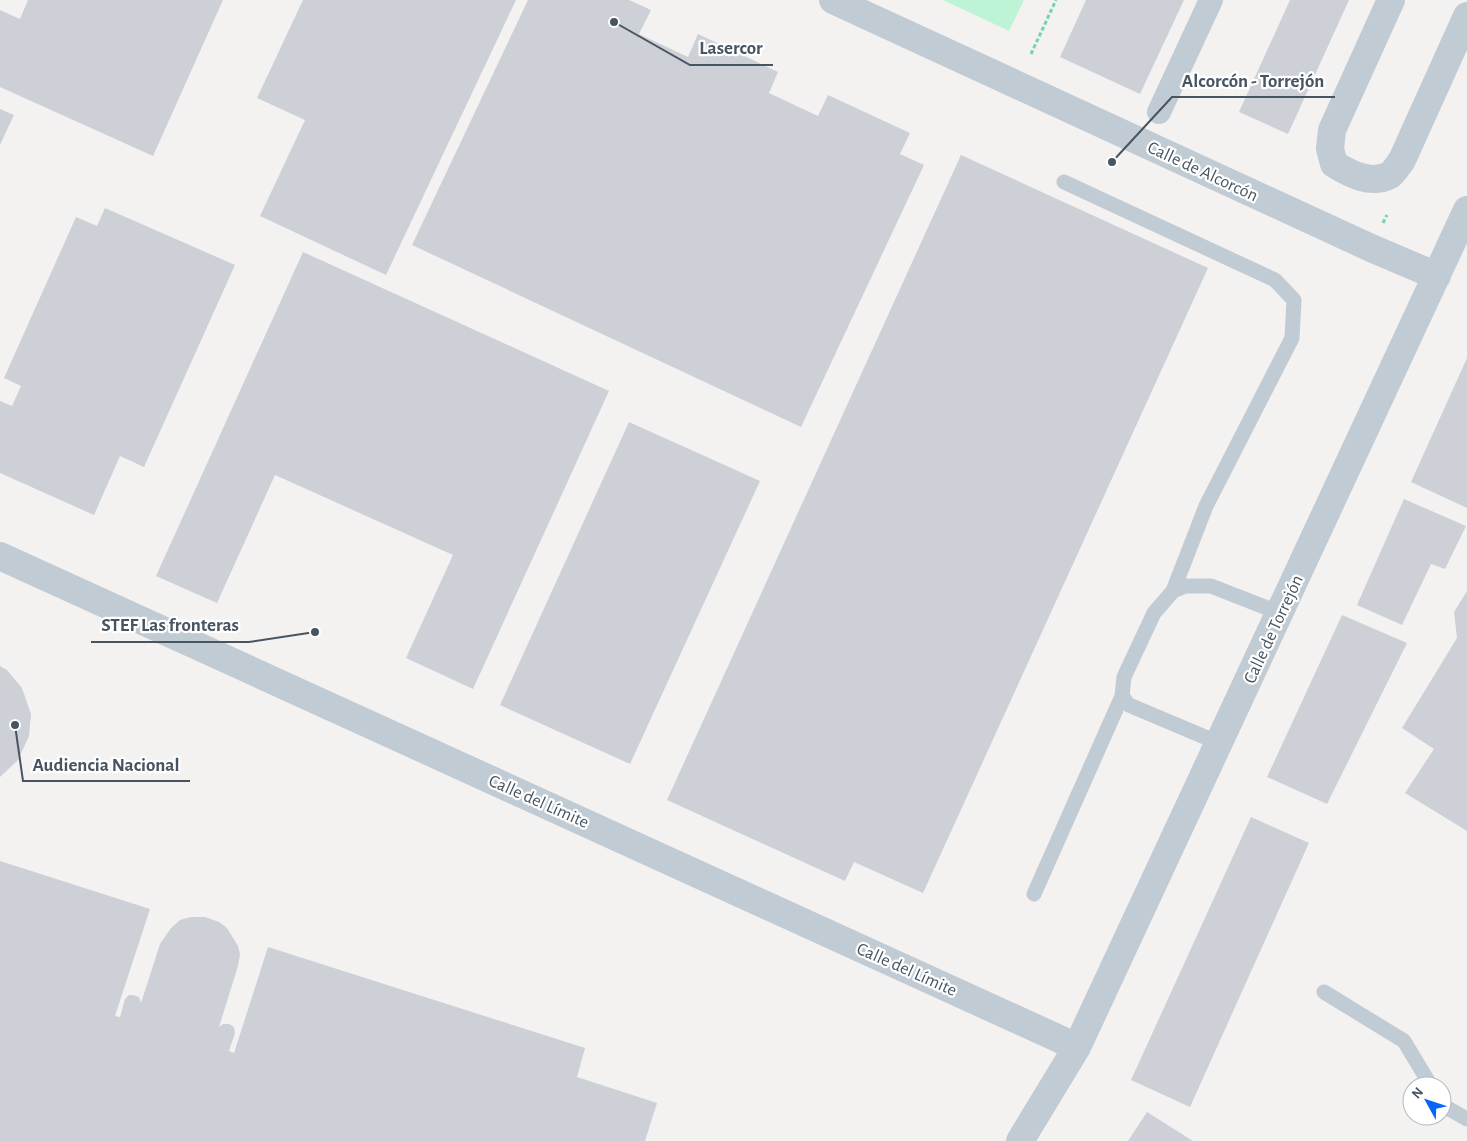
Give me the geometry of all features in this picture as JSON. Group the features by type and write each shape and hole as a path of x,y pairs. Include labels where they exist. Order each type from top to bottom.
{"street":[{"name":"Calle de Alcorcón","path":"833,0 1371,248 1437,276"},
{"path":"1159,112 1210,0"},
{"path":"1390,0 1332,130 1330,149 1334,164 1353,175 1372,179 1390,175 1402,160 1467,16"},
{"name":"Calle de Torrejón","path":"1020,1141 1077,1047 1467,210"},
{"name":"Calle del Límite","path":"0,556 1077,1047"}],"lane":[{"path":"1034,894 1122,696 1124,677 1154,613 1173,591 1206,506 1292,338 1294,300 1275,280 1064,182"},
{"path":"1173,591 1185,586 1212,586 1280,613"},
{"path":"1122,696 1129,705 1219,743"},
{"path":"1324,992 1404,1041 1425,1076"},
{"path":"1452,1111 1467,1119"}],"path":[{"path":"1031,54 1056,0"}],"green space":[{"path":"943,0 1024,0 1009,31"}],"building":[{"path":"28,0 223,0 153,156 0,87 0,10 20,19"},
{"path":"303,0 516,0 386,275 260,216 305,120 257,98"},
{"path":"528,0 629,0 651,10 639,34 688,57 698,34 778,72 769,93 818,116 828,95 910,133 900,154 924,165 801,427 412,245"},
{"path":"1086,0 1184,0 1140,94 1060,57"},
{"path":"1290,0 1349,0 1288,134 1239,112"},
{"path":"0,109 14,115 0,145"},
{"path":"961,155 1208,268 923,893 854,862 845,881 667,800"},
{"path":"105,208 235,265 144,467 120,456 94,515 0,473 0,401 12,406 21,386 4,378 76,217 97,226"},
{"path":"303,252 609,391 473,689 406,658 453,555 275,475 217,603 156,576"},
{"path":"1467,358 1467,508 1411,482"},
{"path":"629,422 760,481 630,764 500,705"},
{"path":"1404,499 1466,526 1445,569 1431,564 1402,625 1357,605"},
{"path":"1467,591 1467,831 1405,793 1434,749 1402,728 1457,638 1454,612"},
{"path":"1342,615 1407,643 1327,804 1267,777"},
{"path":"0,666 7,670 22,688 31,714 29,736 18,760 0,777"},
{"path":"1251,817 1309,843 1190,1107 1131,1080"},
{"path":"0,861 150,909 115,1016 120,1017 125,999 129,995 139,997 141,1003 160,944 171,928 180,920 191,917 205,917 219,922 227,928 238,946 240,954 219,1027 223,1024 229,1024 234,1027 235,1033 229,1051 234,1053 268,947 585,1048 577,1077 657,1103 645,1141 0,1141"},
{"path":"1147,1112 1193,1141 1128,1141"}],"place":[{"name":"Lasercor","path":"614,22"},
{"name":"Alcorcón - Torrejón","path":"1112,162"},
{"name":"STEF Las fronteras","path":"315,632"},
{"name":"Audiencia Nacional","path":"15,725"}]}
